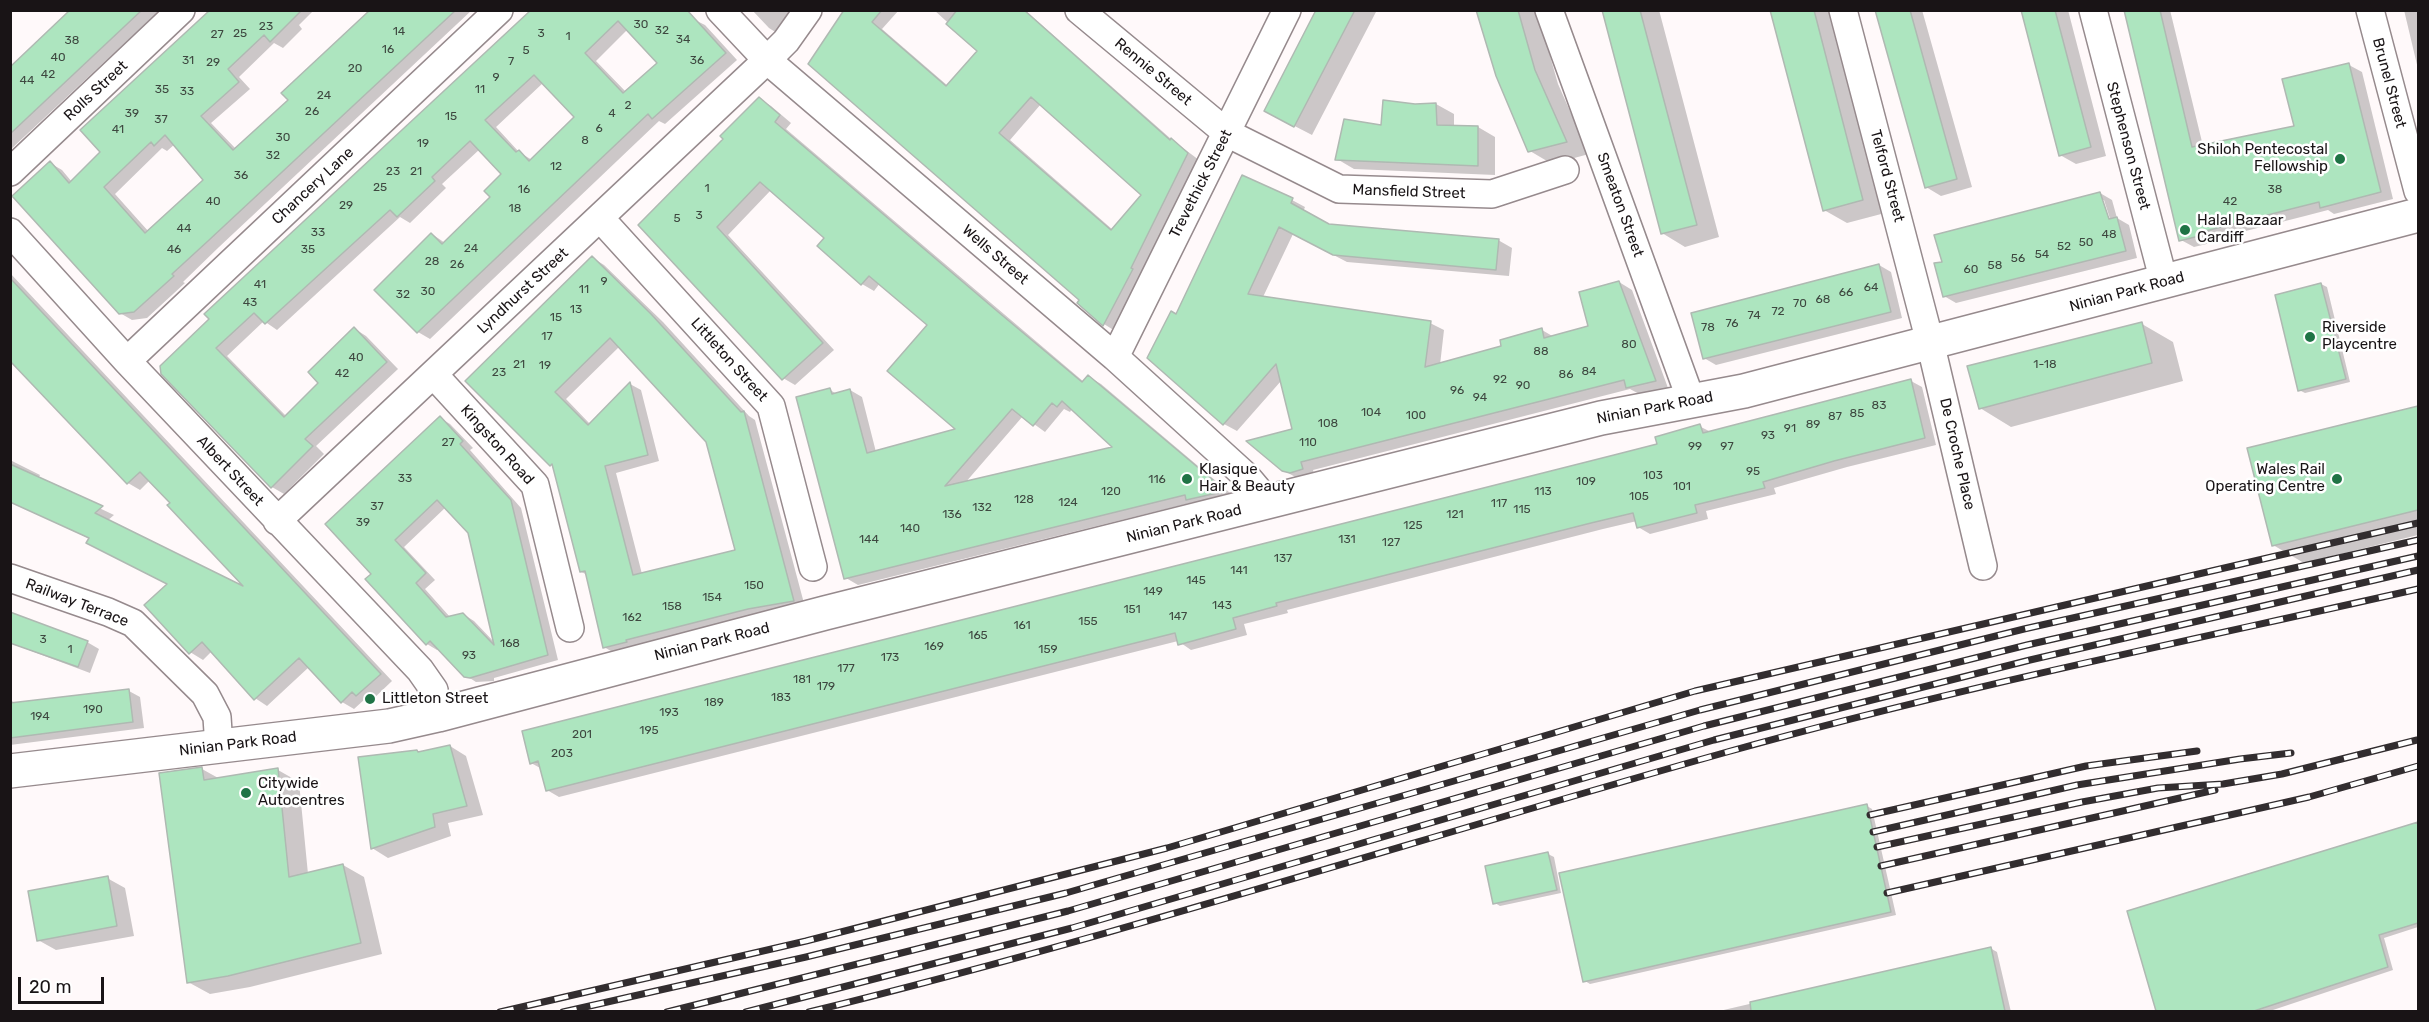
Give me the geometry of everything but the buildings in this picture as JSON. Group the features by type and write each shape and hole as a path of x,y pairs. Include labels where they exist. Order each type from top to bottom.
{"street":[{"name":"Rolls Street","path":"10,171 182,10"},
{"name":"Chancery Lane","path":"127,361 499,10"},
{"name":"Wells Street","path":"720,10 767,60 1115,357 1246,476 1257,489 1262,505"},
{"name":"Lyndhurst Street","path":"277,521 767,60 786,41 808,10"},
{"name":"Rennie Street","path":"1079,10 1227,133"},
{"name":"Trevethick Street","path":"1115,357 1287,10"},
{"name":"Smeaton Street","path":"1548,10 1691,400"},
{"name":"Telford Street","path":"1844,10 1930,342"},
{"name":"Stephenson Street","path":"2093,10 2164,282"},
{"name":"Brunel Street","path":"2370,10 2418,191"},
{"name":"Mansfield Street","path":"1227,133 1339,189 1492,194 1565,170"},
{"name":"Ninian Park Road","path":"10,771 389,726 438,715 825,613 1609,416 1744,391 2418,216"},
{"name":"Littleton Street","path":"600,218 771,406 813,567"},
{"name":"Albert Street","path":"10,232 127,361 420,670 434,690 438,715"},
{"name":"De Croche Place","path":"1930,342 1983,566"},
{"name":"Kingston Road","path":"434,375 535,485 570,628"},
{"name":"Railway Terrace","path":"10,578 133,623 205,694 217,717 219,747"}],"railway":[{"path":"500,1012 806,941 1167,848 1695,691 2418,523"},
{"path":"563,1012 806,957 1066,893 1700,710 2024,629 2418,540"},
{"path":"667,1012 1068,911 1704,726 2027,645 2418,556"},
{"path":"746,1012 1072,928 1714,740 2030,660 2418,570"},
{"path":"809,1012 925,983 1155,919 1612,785 1813,729 2072,666 2418,589"},
{"path":"1877,847 2082,802 2158,788 2223,784 2282,774 2417,740"},
{"path":"1870,815 2086,766 2197,751"},
{"path":"1873,832 2077,785 2291,753"},
{"path":"1887,893 2309,797 2418,766"},
{"path":"1881,866 2215,790"}],"place":[{"name":"Shiloh Pentecostal Fellowship","path":"2340,159"},
{"name":"Halal Bazaar Cardiff","path":"2185,230"},
{"name":"Riverside Playcentre","path":"2310,337"},
{"name":"Klasique Hair & Beauty","path":"1187,479"},
{"name":"Wales Rail Operating Centre","path":"2337,479"},
{"name":"Littleton Street","path":"370,699"},
{"name":"Citywide Autocentres","path":"246,793"}]}
